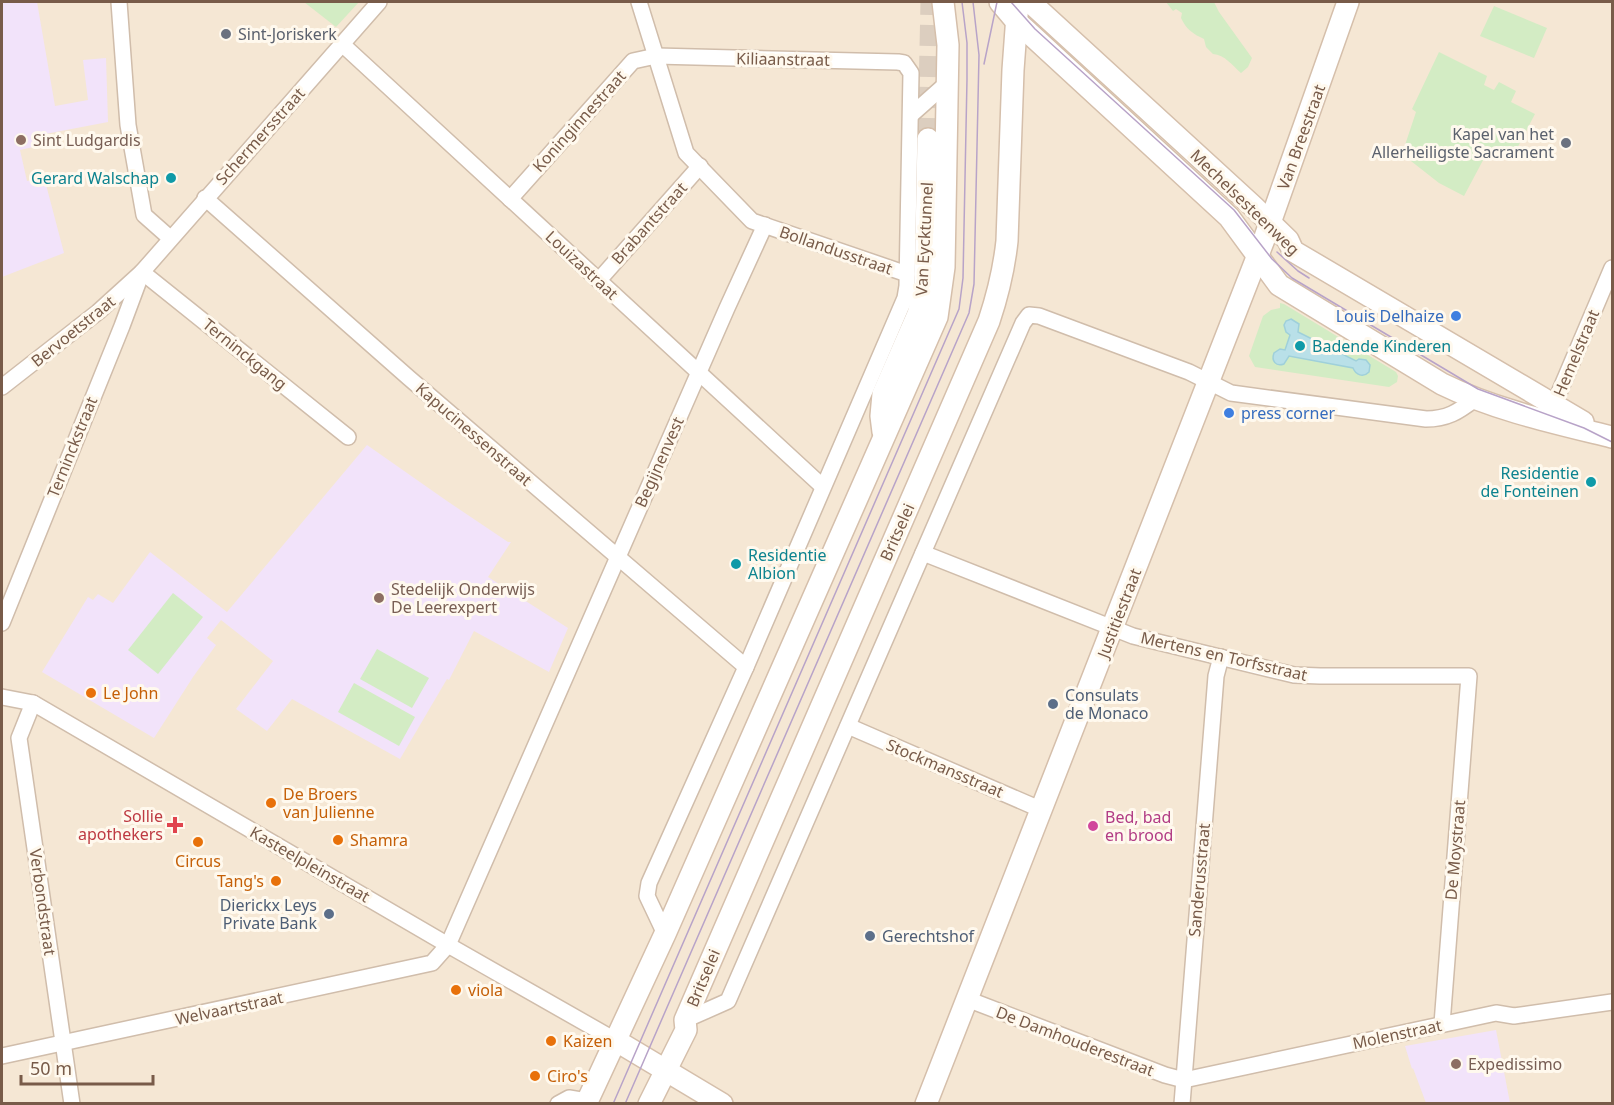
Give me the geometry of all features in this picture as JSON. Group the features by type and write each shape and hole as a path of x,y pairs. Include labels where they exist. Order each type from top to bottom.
{"main road":[{"path":"586,1102 665,934 937,317 944,267 948,45 944,2"},
{"name":"Mechelsesteenweg","path":"1000,2 1017,11 1229,218 1279,285 1442,384 1475,399 1551,413"},
{"name":"Mechelsesteenweg","path":"1030,2 1288,240 1293,251 1551,413 1612,437"},
{"name":"Van Breestraat","path":"1331,51 1332,2"},
{"name":"Van Breestraat","path":"1258,256 1348,2"},
{"name":"Britselei","path":"649,1104 686,1030 685,1020 989,321 1005,262 1007,241 1017,11"},
{"name":"Van Eycktunnel","path":"883,439 881,416 883,394 918,314 925,286 928,139"},
{"name":"Justitiestraat","path":"927,1104 1258,256"},
{"path":"615,1040 722,1104"}],"street":[{"path":"119,2 128,125 144,215 170,238"},
{"name":"Schermersstraat","path":"142,272 379,2"},
{"path":"639,2 686,153 752,221 765,225"},
{"name":"Louizastraat","path":"342,44 822,486"},
{"name":"Kiliaanstraat","path":"656,56 898,62 908,68 912,80 911,115"},
{"name":"Koninginnestraat","path":"510,199 633,61 656,56"},
{"path":"665,934 647,896 647,887 746,667 822,486 905,298 911,115 946,84"},
{"name":"Brabantstraat","path":"598,280 700,166"},
{"name":"Kapucinessenstraat","path":"205,198 617,558 746,667"},
{"name":"Bollandusstraat","path":"765,225 907,274"},
{"name":"Begijnenvest","path":"448,945 765,225"},
{"name":"Hemelstraat","path":"1551,413 1612,268"},
{"name":"Bervoetstraat","path":"2,387 98,312 142,272"},
{"name":"Terninckgang","path":"142,272 348,437"},
{"name":"Terninckstraat","path":"2,623 142,272"},
{"name":"Britselei","path":"685,1020 728,1001 1023,322 1032,315 1189,372 1209,382"},
{"path":"1209,382 1231,393 1426,419 1449,417 1458,413 1475,399"},
{"name":"Mertens en Torfsstraat","path":"923,553 1133,636 1294,675 1469,676"},
{"name":"Sanderusstraat","path":"1182,1104 1215,687 1221,657"},
{"name":"De Moystraat","path":"1442,1024 1469,676"},
{"name":"Kasteelpleinstraat","path":"2,697 33,703 615,1040"},
{"name":"Verbondstraat","path":"33,703 19,738 72,1104"},
{"name":"Stockmansstraat","path":"848,726 1042,810"},
{"name":"Welvaartstraat","path":"2,1056 432,963 448,945"},
{"name":"De Damhouderestraat","path":"967,999 1165,1076 1184,1080"},
{"name":"Molenstraat","path":"1184,1080 1496,1013 1514,1016 1612,1002"},
{"path":"558,1104 569,1098 586,1102"}],"shaded area":[{"path":"2,2 1612,2 1612,1103 2,1103"},
{"name":"Sint Ludgardis","path":"2,2 37,2 55,106 88,100 83,60 106,58 108,122 40,135 42,145 20,150 27,181 44,177 64,253 2,277"},
{"name":"Stedelijk Onderwijs De Leerexpert","path":"367,445 511,542 488,577 568,628 549,672 474,631 449,680 447,679 400,759 292,699 267,731 236,709 273,661 221,620 207,638 216,645 154,738 42,672 88,597 93,600 98,594 113,603 150,552 227,612"},
{"name":"Expedissimo","path":"1496,1030 1510,1103 1426,1103 1405,1046"}],"green space":[{"path":"304,2 359,2 336,27"},
{"path":"1166,2 1214,2 1252,58 1248,67 1241,73 1225,58 1213,54 1206,47 1204,39 1185,25 1181,18 1182,13 1176,9 1173,11"},
{"path":"1494,6 1547,28 1534,58 1480,36"},
{"path":"1439,52 1487,76 1484,85 1494,90 1499,82 1516,91 1511,102 1535,114 1511,160 1489,149 1464,196 1439,183 1402,154 1416,112 1412,109"},
{"path":"1280,303 1396,372 1397,382 1389,387 1255,367 1249,356 1263,316 1271,310 1280,308"},
{"path":"173,593 203,617 158,674 128,650"},
{"path":"377,649 429,678 412,708 360,679"},
{"path":"354,683 415,717 399,746 338,712"}],"water":[{"path":"1291,319 1299,324 1298,332 1356,361 1366,360 1370,365 1369,372 1360,375 1353,368 1289,356 1284,364 1277,364 1273,359 1274,353 1280,349 1285,350 1290,335 1286,332 1284,325"}],"tunnel":[{"path":"928,139 931,2"}],"tram line":[{"path":"613,1104 959,309 963,278 967,79 967,43 962,2"},
{"path":"625,1104 969,313 974,284 979,55 973,2"},
{"path":"984,64 997,2"},
{"path":"1011,2 1035,29 1234,210 1272,259 1292,278 1478,389 1584,428 1612,442"},
{"path":"1277,252 1309,278"}],"place":[{"name":"Sint-Joriskerk","path":"226,34"},
{"name":"Sint Ludgardis","path":"21,140"},
{"name":"Kapel van het Allerheiligste Sacrament","path":"1566,143"},
{"name":"Gerard Walschap","path":"171,178"},
{"name":"Louis Delhaize","path":"1456,316"},
{"name":"Badende Kinderen","path":"1300,346"},
{"name":"press corner","path":"1229,413"},
{"name":"Residentie de Fonteinen","path":"1591,482"},
{"name":"Residentie Albion","path":"736,564"},
{"name":"Stedelijk Onderwijs De Leerexpert","path":"379,598"},
{"name":"Le John","path":"91,693"},
{"name":"Consulats de Monaco","path":"1053,704"},
{"name":"De Broers van Julienne","path":"271,803"},
{"name":"Sollie apothekers","path":"175,825"},
{"name":"Bed, bad en brood","path":"1093,826"},
{"name":"Shamra","path":"338,840"},
{"name":"Circus","path":"198,842"},
{"name":"Tang's","path":"276,881"},
{"name":"Dierickx Leys Private Bank","path":"329,914"},
{"name":"Gerechtshof","path":"870,936"},
{"name":"viola","path":"456,990"},
{"name":"Kaizen","path":"551,1041"},
{"name":"Expedissimo","path":"1456,1064"},
{"name":"Ciro's","path":"535,1076"}]}
